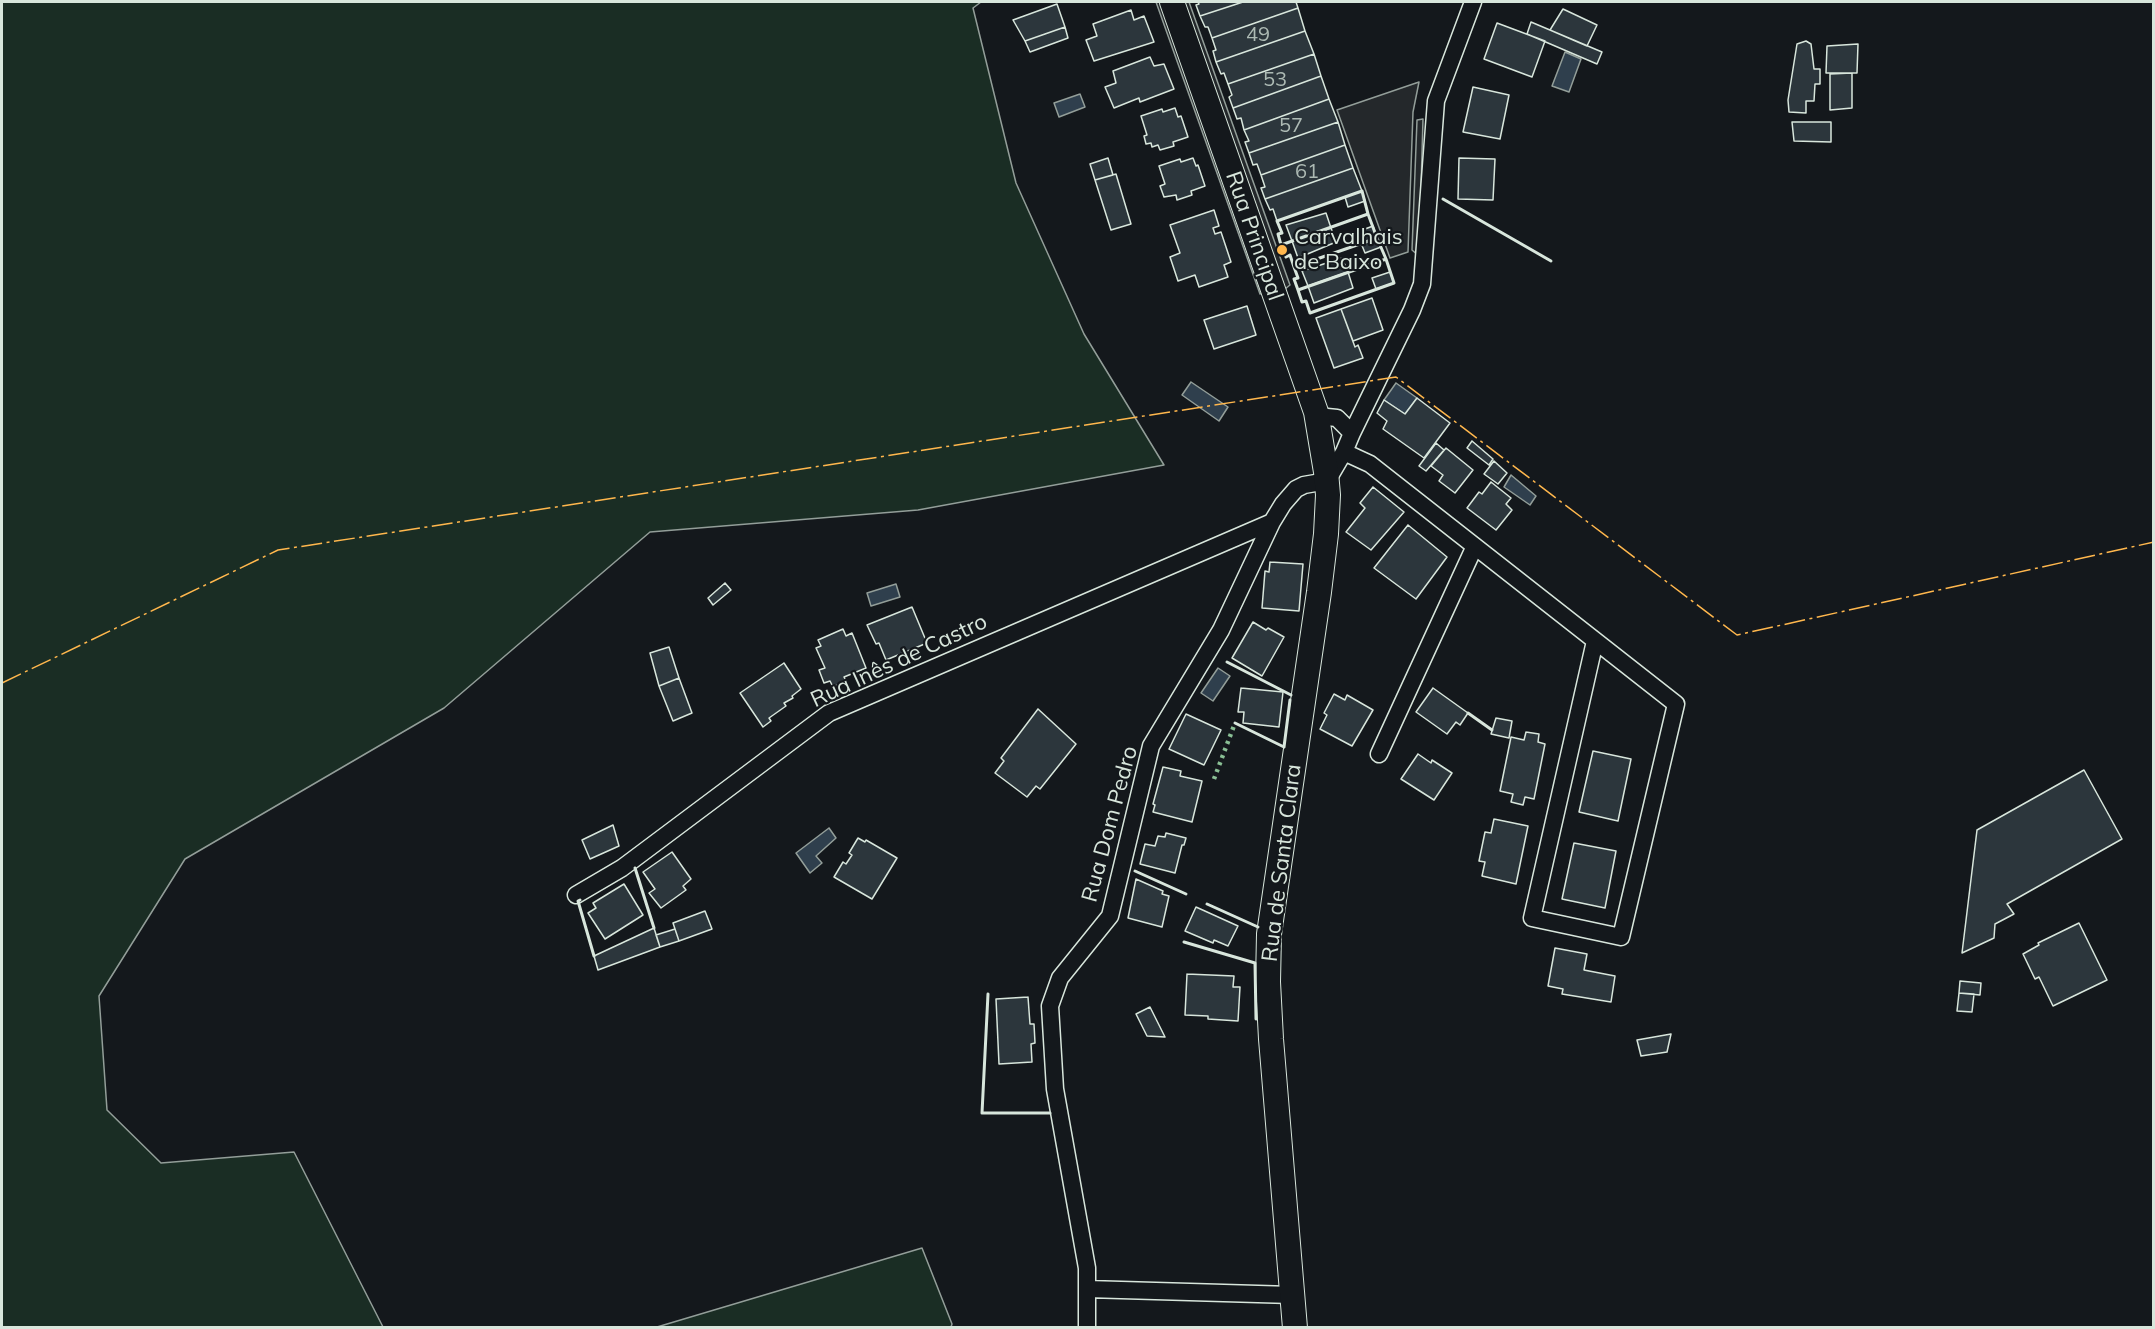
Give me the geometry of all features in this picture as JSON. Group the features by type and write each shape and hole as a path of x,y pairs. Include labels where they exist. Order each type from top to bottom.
{"street":[{"name":"Rua Principal","path":"1172,2 1317,416 1327,477"},
{"path":"1327,477 1344,452 1412,310 1422,284 1436,101 1473,2"},
{"path":"1317,416 1337,418 1352,433"},
{"path":"1344,452 1370,464 1474,548 1595,641 1676,704 1621,937 1532,918 1595,641"},
{"name":"Rua Dom Pedro","path":"1087,1328 1088,1268 1055,1089 1050,1006 1060,978 1110,916 1151,746 1221,630 1272,522 1283,504 1296,489 1327,477"},
{"name":"Rua de Santa Clara","path":"1295,1328 1271,1040 1268,982 1269,934 1326,534 1327,477"},
{"name":"Rua Inês de Castro","path":"576,895 622,868 829,713 1272,522"},
{"path":"1378,754 1474,548"},
{"path":"1087,1289 1292,1295"}],"green space":[{"path":"2,2 981,2 973,8 1016,183 1084,334 1164,465 918,510 650,532 444,708 185,859 99,996 107,1110 161,1163 294,1152 383,1327 2,1327"},
{"path":"922,1248 952,1324 951,1327 657,1327"}],"shaded area":[{"path":"1156,2 1163,2 1267,292 1260,294"},
{"path":"1183,2 1189,2 1290,285 1285,289"},
{"path":"1419,82 1413,112 1408,252 1390,258 1337,110"},
{"path":"1423,119 1419,256 1412,250 1417,120"}],"water":[{"path":"1565,52 1581,59 1569,92 1552,86"},
{"path":"1080,94 1085,107 1059,117 1054,103"},
{"path":"1191,382 1228,407 1219,421 1182,395"},
{"path":"1396,383 1417,398 1405,414 1384,400"},
{"path":"1511,475 1536,496 1530,505 1504,487"},
{"path":"896,584 900,597 871,606 867,593"},
{"path":"1218,668 1230,676 1213,701 1201,693"},
{"path":"829,828 836,838 816,856 822,863 810,873 796,853"}],"building":[{"path":"1198,2 1243,2 1200,16 1196,5 1199,4"},
{"path":"1243,2 1296,2 1298,8 1212,38 1200,16"},
{"path":"1057,4 1065,27 1025,41 1013,20"},
{"path":"1298,8 1305,31 1216,62 1213,51 1216,50 1212,38"},
{"path":"1563,9 1597,25 1587,46 1550,30"},
{"path":"1131,10 1134,20 1144,16 1154,42 1094,61 1086,40 1097,36 1093,24"},
{"path":"1531,22 1602,52 1597,64 1527,34"},
{"path":"1497,23 1545,41 1532,77 1484,59"},
{"path":"1065,27 1068,38 1030,52 1025,41"},
{"path":"1305,31 1314,54 1228,84 1224,73 1221,74 1216,62"},
{"path":"1806,41 1811,44 1814,69 1820,69 1820,84 1815,84 1814,101 1806,101 1806,113 1789,112 1788,100 1797,44"},
{"path":"1858,44 1857,73 1826,73 1827,46"},
{"path":"1314,54 1321,76 1233,108 1228,84"},
{"path":"1150,57 1154,66 1164,64 1174,89 1140,102 1139,98 1114,108 1105,87 1116,83 1113,71"},
{"path":"1852,73 1852,108 1830,110 1830,74"},
{"path":"1321,76 1329,99 1244,130 1241,118 1237,119 1233,108"},
{"path":"1473,87 1509,95 1500,139 1463,132"},
{"path":"1329,99 1338,122 1249,153 1245,142 1249,141 1244,130"},
{"path":"1175,108 1178,117 1181,116 1188,137 1173,142 1174,146 1160,150 1158,145 1152,147 1151,143 1146,144 1144,136 1147,135 1141,116 1162,109 1163,112"},
{"path":"1338,122 1345,145 1261,175 1257,164 1253,165 1249,153"},
{"path":"1792,122 1831,122 1831,142 1794,141"},
{"path":"1345,145 1353,168 1265,199 1261,188 1265,187 1261,175"},
{"path":"1108,158 1113,175 1095,180 1090,164"},
{"path":"1193,158 1196,166 1198,165 1205,186 1191,191 1192,195 1177,200 1176,195 1164,197 1160,186 1165,184 1159,166 1180,159 1181,162"},
{"path":"1459,158 1495,159 1493,200 1458,199"},
{"path":"1353,168 1362,191 1277,221 1273,209 1270,210 1265,199"},
{"path":"1116,174 1131,224 1111,230 1095,180"},
{"path":"1362,191 1365,201 1348,207 1345,197"},
{"path":"1214,210 1219,226 1213,228 1215,234 1221,232 1231,262 1224,265 1228,277 1199,287 1195,275 1178,281 1170,257 1180,253 1170,225"},
{"path":"1326,213 1331,228 1292,241 1286,225"},
{"path":"1373,226 1377,238 1361,243 1357,232"},
{"path":"1331,228 1336,242 1298,258 1292,241"},
{"path":"1377,238 1381,247 1365,253 1361,243"},
{"path":"1342,258 1348,272 1308,286 1302,271"},
{"path":"1348,272 1353,288 1314,303 1308,286"},
{"path":"1390,272 1394,283 1376,289 1372,278"},
{"path":"1372,298 1383,330 1353,341 1341,309"},
{"path":"1247,306 1256,335 1214,349 1204,320"},
{"path":"1341,309 1355,347 1358,345 1363,358 1334,368 1316,318"},
{"path":"1417,398 1450,423 1424,458 1383,429 1387,421 1377,413 1384,400 1405,414"},
{"path":"1472,441 1493,459 1489,465 1467,448"},
{"path":"1436,443 1444,450 1426,471 1419,466"},
{"path":"1446,448 1473,470 1455,493 1439,481 1443,475 1431,466"},
{"path":"1494,461 1507,473 1498,484 1484,474"},
{"path":"1491,482 1511,498 1506,504 1512,510 1496,530 1467,508 1479,492 1482,494"},
{"path":"1373,487 1404,512 1371,550 1346,532 1365,508 1360,503"},
{"path":"1408,525 1447,557 1416,599 1374,568"},
{"path":"1270,562 1303,564 1299,611 1262,608 1265,571 1269,572"},
{"path":"725,583 731,590 713,605 708,598"},
{"path":"912,607 927,643 886,660 879,643 876,644 867,625"},
{"path":"1253,622 1284,637 1262,676 1232,658"},
{"path":"843,629 846,636 852,633 866,668 844,677 846,681 833,687 830,681 824,683 819,670 825,668 816,648 821,646 818,640"},
{"path":"669,647 679,678 659,686 650,653"},
{"path":"784,663 801,689 792,696 793,698 784,703 786,706 769,718 771,721 763,727 740,693"},
{"path":"679,678 692,713 673,721 659,686"},
{"path":"1241,688 1283,692 1279,727 1243,723 1244,712 1238,712"},
{"path":"1433,688 1468,713 1460,725 1456,722 1447,734 1416,712"},
{"path":"1334,694 1345,700 1347,695 1373,710 1352,746 1320,729 1327,715 1324,713"},
{"path":"1038,709 1076,744 1040,789 1036,786 1027,797 995,773 1004,761 1001,758"},
{"path":"1186,714 1221,730 1204,765 1169,749"},
{"path":"1496,718 1512,721 1509,738 1491,734"},
{"path":"1526,732 1539,734 1538,742 1545,744 1534,799 1525,797 1523,805 1511,802 1513,794 1500,791 1511,737 1524,740"},
{"path":"1593,751 1631,759 1618,821 1579,812"},
{"path":"1418,754 1452,773 1434,800 1401,779"},
{"path":"1163,767 1181,771 1180,776 1202,781 1192,822 1153,812"},
{"path":"2084,770 2122,839 2007,904 2014,914 1995,924 1994,938 1962,953 1977,830"},
{"path":"1494,819 1528,826 1516,884 1482,876 1485,862 1479,861 1485,832 1491,833"},
{"path":"613,825 619,846 590,859 582,840"},
{"path":"1166,833 1186,838 1175,873 1140,864 1145,844 1155,846 1158,836 1165,837"},
{"path":"858,838 865,842 866,840 897,858 872,899 834,877 843,862 846,864 852,855 849,853"},
{"path":"1574,843 1616,851 1605,908 1562,899"},
{"path":"672,852 691,879 683,886 686,890 661,908 649,893 655,889 643,872"},
{"path":"1136,879 1169,896 1162,927 1128,918"},
{"path":"624,884 643,915 605,939 588,913 596,908 593,903"},
{"path":"1196,907 1238,926 1228,946 1214,940 1213,943 1185,931"},
{"path":"705,911 712,929 679,941 673,923"},
{"path":"2079,923 2107,980 2053,1006 2039,977 2035,979 2023,954 2039,945 2038,943"},
{"path":"654,928 660,947 598,970 594,956"},
{"path":"675,929 679,941 660,947 656,935"},
{"path":"1555,948 1587,954 1584,970 1615,976 1611,1002 1562,994 1563,989 1548,986"},
{"path":"1187,974 1234,976 1233,987 1240,987 1238,1021 1185,1015"},
{"path":"1960,981 1981,983 1980,995 1959,993"},
{"path":"1959,993 1974,994 1972,1012 1957,1011"},
{"path":"1028,997 1030,1024 1034,1024 1035,1043 1031,1044 1032,1062 999,1064 996,999"},
{"path":"1150,1007 1165,1037 1147,1036 1136,1014"},
{"path":"1671,1034 1667,1052 1641,1056 1637,1040"}],"hedge":[{"path":"1214,779 1235,723"}],"wall":[{"path":"1362,191 1368,214 1281,245 1278,234 1282,233 1277,221 1362,191"},
{"path":"1443,199 1551,261"},
{"path":"1368,214 1377,238 1294,267 1290,255 1286,257 1281,245 1368,214"},
{"path":"1377,238 1386,259 1298,290 1294,279 1298,278 1294,267 1377,238"},
{"path":"1386,259 1394,283 1310,313 1306,301 1302,302 1298,290 1386,259"},
{"path":"1227,662 1291,695"},
{"path":"1235,723 1284,747 1290,700"},
{"path":"1468,713 1492,730"},
{"path":"635,868 654,928"},
{"path":"1135,871 1186,894"},
{"path":"580,900 578,901 594,956"},
{"path":"1207,904 1258,927"},
{"path":"1184,942 1255,963 1256,1019"},
{"path":"988,994 982,1113 1050,1113"}],"power":[{"path":"2,683 278,550 1396,377 1737,635 2154,542"}],"place":[{"name":"Carvalhais de Baixo","path":"1282,250"}]}
